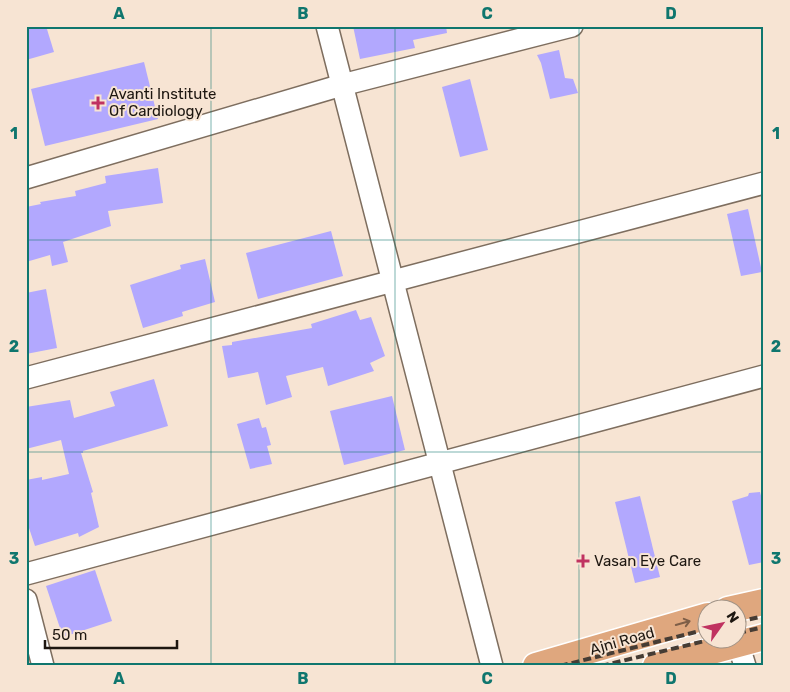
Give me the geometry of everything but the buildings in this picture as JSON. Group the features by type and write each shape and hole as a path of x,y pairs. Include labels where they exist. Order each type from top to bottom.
{"main road":[{"path":"748,606 764,602"},
{"name":"Ajni Road","path":"536,666 698,619"},
{"path":"656,666 741,654 764,637"}],"street":[{"path":"327,26 492,666"},
{"path":"26,178 342,85 572,26"},
{"path":"26,378 764,183"},
{"path":"26,574 764,376"},
{"path":"26,600 43,666"}],"railway":[{"path":"748,620 764,616"},
{"path":"748,631 764,627"},
{"path":"560,666 698,632"},
{"path":"601,666 698,643"}],"place":[{"name":"Avanti Institute Of Cardiology","path":"98,103"},
{"name":"Vasan Eye Care","path":"583,561"}]}
